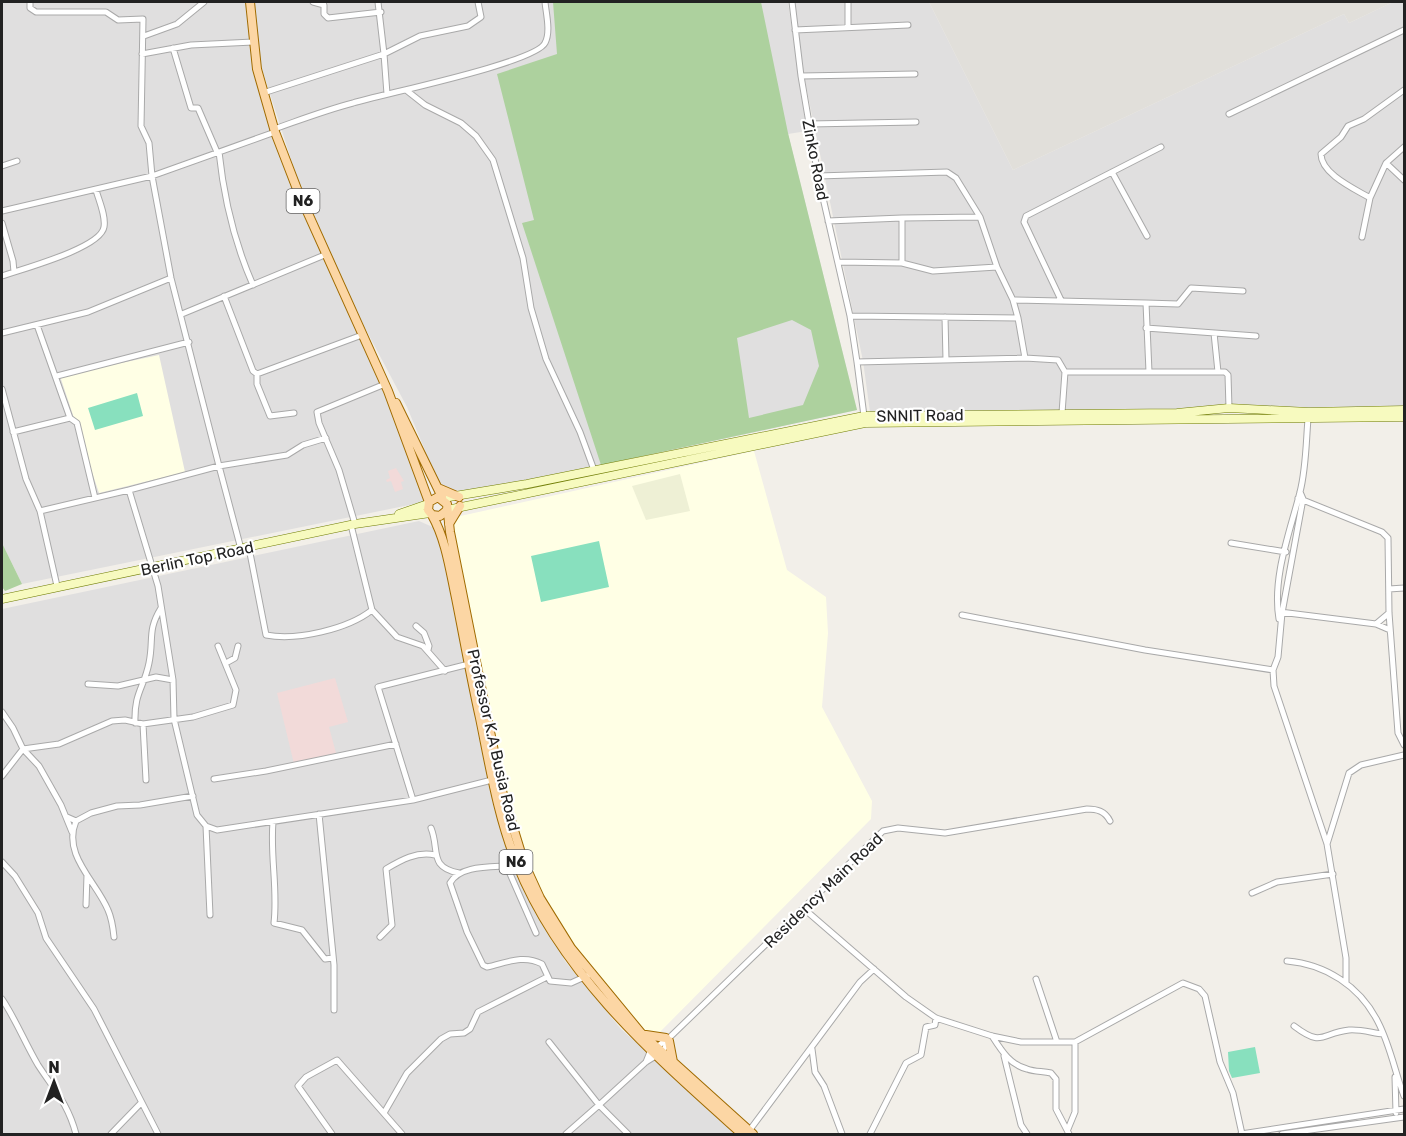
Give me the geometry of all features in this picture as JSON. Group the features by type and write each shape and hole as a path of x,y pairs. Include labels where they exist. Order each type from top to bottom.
{"main road":[{"name":"N6","path":"250,2 253,42 263,93 274,130 386,388 430,508"},
{"name":"N6","path":"386,388 408,426 447,511"},
{"path":"435,486 459,502 448,525"},
{"path":"442,498 435,497 430,508 440,516 447,511"},
{"name":"Professor K.A Busia Road","path":"430,508 445,548 502,791 521,854 546,907 582,967"},
{"name":"Professor K.A Busia Road","path":"447,511 468,640 469,664 492,780 517,865 550,929 589,976 656,1052 748,1133"},
{"name":"Professor K.A Busia Road","path":"589,976 656,1052 676,1067 748,1133"},
{"path":"641,1033 652,1038 669,1038 670,1054 676,1067"}],"street":[{"path":"30,2 30,8 36,12 106,12 118,20 143,19 141,126 149,143 152,176 171,278 219,466 245,549 266,635 318,633 345,625 372,610"},
{"path":"144,36 177,24 204,2"},
{"path":"313,2 324,5 324,14 328,18 381,12"},
{"path":"378,2 381,12 387,94"},
{"path":"263,93 384,54 420,36 468,26 482,17 478,2"},
{"path":"2,211 152,176 274,130 387,94 495,66 539,50 545,43 547,34 545,2"},
{"name":"Zinko Road","path":"792,2 801,76 818,176 850,316 864,416"},
{"path":"848,2 848,27"},
{"path":"795,30 908,25"},
{"path":"1229,114 1404,30"},
{"path":"142,54 173,48 253,42"},
{"path":"173,48 191,108 198,108 218,152 222,188 234,238 253,285"},
{"path":"801,76 915,74"},
{"path":"406,90 425,105 461,123 486,146 493,160 523,258 531,308 546,358 580,432 594,471"},
{"path":"1370,198 1338,178 1324,164 1321,154 1341,137 1348,126 1364,119 1404,90"},
{"path":"809,124 916,122"},
{"path":"1061,300 1024,219 1161,147"},
{"path":"1362,237 1370,198 1386,163 1404,147"},
{"path":"2,166 17,161"},
{"path":"1386,163 1404,180"},
{"path":"818,176 948,172 956,178 980,217 1013,300 1024,358"},
{"path":"1112,172 1147,237"},
{"path":"2,276 87,246 101,234 104,222 96,190"},
{"path":"828,221 980,217"},
{"path":"902,218 902,263"},
{"path":"2,224 14,272"},
{"path":"182,314 327,254"},
{"path":"839,262 902,263 933,271 998,267"},
{"path":"2,333 88,312 171,278"},
{"path":"1013,300 1178,304 1191,288 1243,291"},
{"path":"224,296 256,374 257,384 270,416 294,413"},
{"path":"1146,303 1149,372"},
{"path":"850,316 1018,318"},
{"path":"945,317 946,360"},
{"path":"37,325 70,418 77,423 96,498"},
{"path":"1146,328 1256,336"},
{"path":"1214,333 1218,372"},
{"path":"256,374 362,335"},
{"path":"57,376 189,342"},
{"path":"857,362 1024,358 1058,360 1065,372 1062,413"},
{"path":"1065,372 1225,372 1228,375 1229,408"},
{"path":"386,388 317,411 319,423 326,438 353,525 372,610 397,636 419,643 428,650 446,671"},
{"path":"2,389 26,479 40,511 57,586"},
{"name":"SNNIT Road","path":"1177,417 1229,408 1388,414"},
{"name":"SNNIT Road","path":"442,498 459,502 864,416 1062,413 1167,417"},
{"name":"SNNIT Road","path":"671,458 865,423 1167,417 1308,419 1402,413"},
{"path":"14,432 70,418"},
{"path":"1308,419 1300,499 1280,612 1278,657 1273,670 1274,686 1327,844 1334,874 1346,958 1346,982"},
{"path":"2,423 10,421"},
{"path":"40,511 219,466 286,455 303,445 326,438"},
{"name":"SNNIT Road","path":"447,511 459,502 594,471 662,460"},
{"path":"129,490 161,608 173,680 174,719 197,815 206,826 217,830 413,800 492,780"},
{"path":"1280,612 1277,598 1284,552 1300,499"},
{"path":"1300,499 1382,532 1388,538 1389,613 1398,734 1404,745"},
{"name":"Berlin Top Road","path":"2,599 430,508"},
{"path":"1231,543 1291,553"},
{"path":"1389,588 1404,588"},
{"path":"135,723 134,701 149,664 152,622 161,608"},
{"path":"1280,612 1376,624 1390,630"},
{"path":"1376,624 1389,613"},
{"path":"962,615 1145,650 1273,670"},
{"path":"416,626 424,633 429,646 428,650"},
{"path":"2,776 22,749 58,744 112,721 143,724 192,717 233,705 236,690 218,646"},
{"path":"226,663 235,658 238,646"},
{"path":"413,800 378,687 469,664"},
{"path":"88,684 118,686 143,678 173,680"},
{"path":"2,712 14,728 22,749 39,766 67,817 76,855 108,908 114,937"},
{"path":"143,724 146,780"},
{"path":"214,778 266,771 396,744"},
{"path":"1327,844 1349,773 1361,765 1404,755"},
{"path":"72,832 76,821 91,813 117,806 140,805 193,796"},
{"name":"Residency Main Road","path":"598,1105 646,1062 876,836 890,828 945,833 1087,808 1098,809 1107,815 1110,821"},
{"path":"319,814 333,958 334,1010"},
{"path":"67,817 76,821"},
{"path":"273,822 271,851 276,905 274,922 302,930 324,959 333,958"},
{"path":"206,826 210,915"},
{"path":"431,828 435,855 445,870 459,873 517,865"},
{"path":"380,937 392,925 386,869 402,858 435,855"},
{"path":"2,862 15,876 38,913 46,938 94,1010 158,1134"},
{"path":"507,867 536,933"},
{"path":"459,873 450,883 451,891 483,965 487,967 507,961 529,959 542,964 550,981 564,984 589,976"},
{"path":"1252,893 1277,882 1334,874"},
{"path":"86,905 87,875"},
{"path":"803,908 936,1018 992,1036 1021,1042 1075,1042 1183,983 1199,989 1207,1000 1220,1062 1233,1093 1241,1134 1404,1109"},
{"path":"1287,961 1317,966 1346,982 1374,1015 1383,1034 1404,1096"},
{"path":"748,1133 861,982 874,969"},
{"path":"384,1113 407,1073 441,1039 450,1034 465,1033 470,1029 478,1012 547,978"},
{"path":"1036,979 1057,1042"},
{"path":"2,999 39,1066 61,1095 70,1113 76,1134"},
{"path":"870,1134 906,1063 921,1055 926,1027 934,1024 936,1018"},
{"path":"1294,1026 1308,1037 1316,1038 1350,1030 1383,1034"},
{"path":"992,1036 1004,1056 1021,1125 1027,1134"},
{"path":"549,1042 598,1105 628,1134"},
{"path":"1069,1132 1075,1112 1075,1042"},
{"path":"812,1049 814,1072 824,1086 842,1134"},
{"path":"1004,1056 1026,1070 1051,1073 1056,1079 1056,1109 1069,1132"},
{"path":"332,1134 298,1086 306,1077 339,1060 402,1134"},
{"path":"1395,1073 1397,1118"},
{"path":"111,1134 141,1103"},
{"path":"566,1134 598,1105"},
{"path":"1282,1134 1404,1117"}],"shaded area":[{"path":"2,2 247,2 271,124 379,371 429,501 22,584 2,543"},
{"path":"253,2 788,2 807,131 788,134 857,410 464,494 439,484 407,407 364,326 299,184 262,69"},
{"path":"794,2 929,2 1013,170 1344,14 1349,23 1393,2 1404,2 1404,407 870,412 863,361 803,72"},
{"path":"929,2 1393,2 1349,23 1344,14 1013,170"},
{"path":"159,355 185,472 99,493 60,376"},
{"path":"754,451 787,570 826,597 828,633 822,707 872,801 871,819 652,1040 576,951 541,898 510,815 447,519"},
{"path":"396,468 404,481 401,482 403,489 395,492 391,481 386,480 390,478 388,471"},
{"path":"680,474 690,511 646,520 632,486"},
{"path":"419,521 435,528 446,564 508,854 565,961 621,1029 739,1134 2,1134 2,609"},
{"path":"335,678 348,722 329,727 336,753 294,764 277,693"}],"green space":[{"path":"553,2 761,2 788,133 857,410 601,465 522,223 534,220 497,74 557,54","holes":["792,320 811,330 819,366 803,405 749,418 737,338"]},
{"path":"137,393 143,416 95,430 88,408"},
{"path":"599,541 609,587 541,602 531,556"},
{"path":"2,543 22,584 5,591 2,587"},
{"path":"1255,1047 1260,1073 1232,1078 1229,1071 1228,1052"}]}
